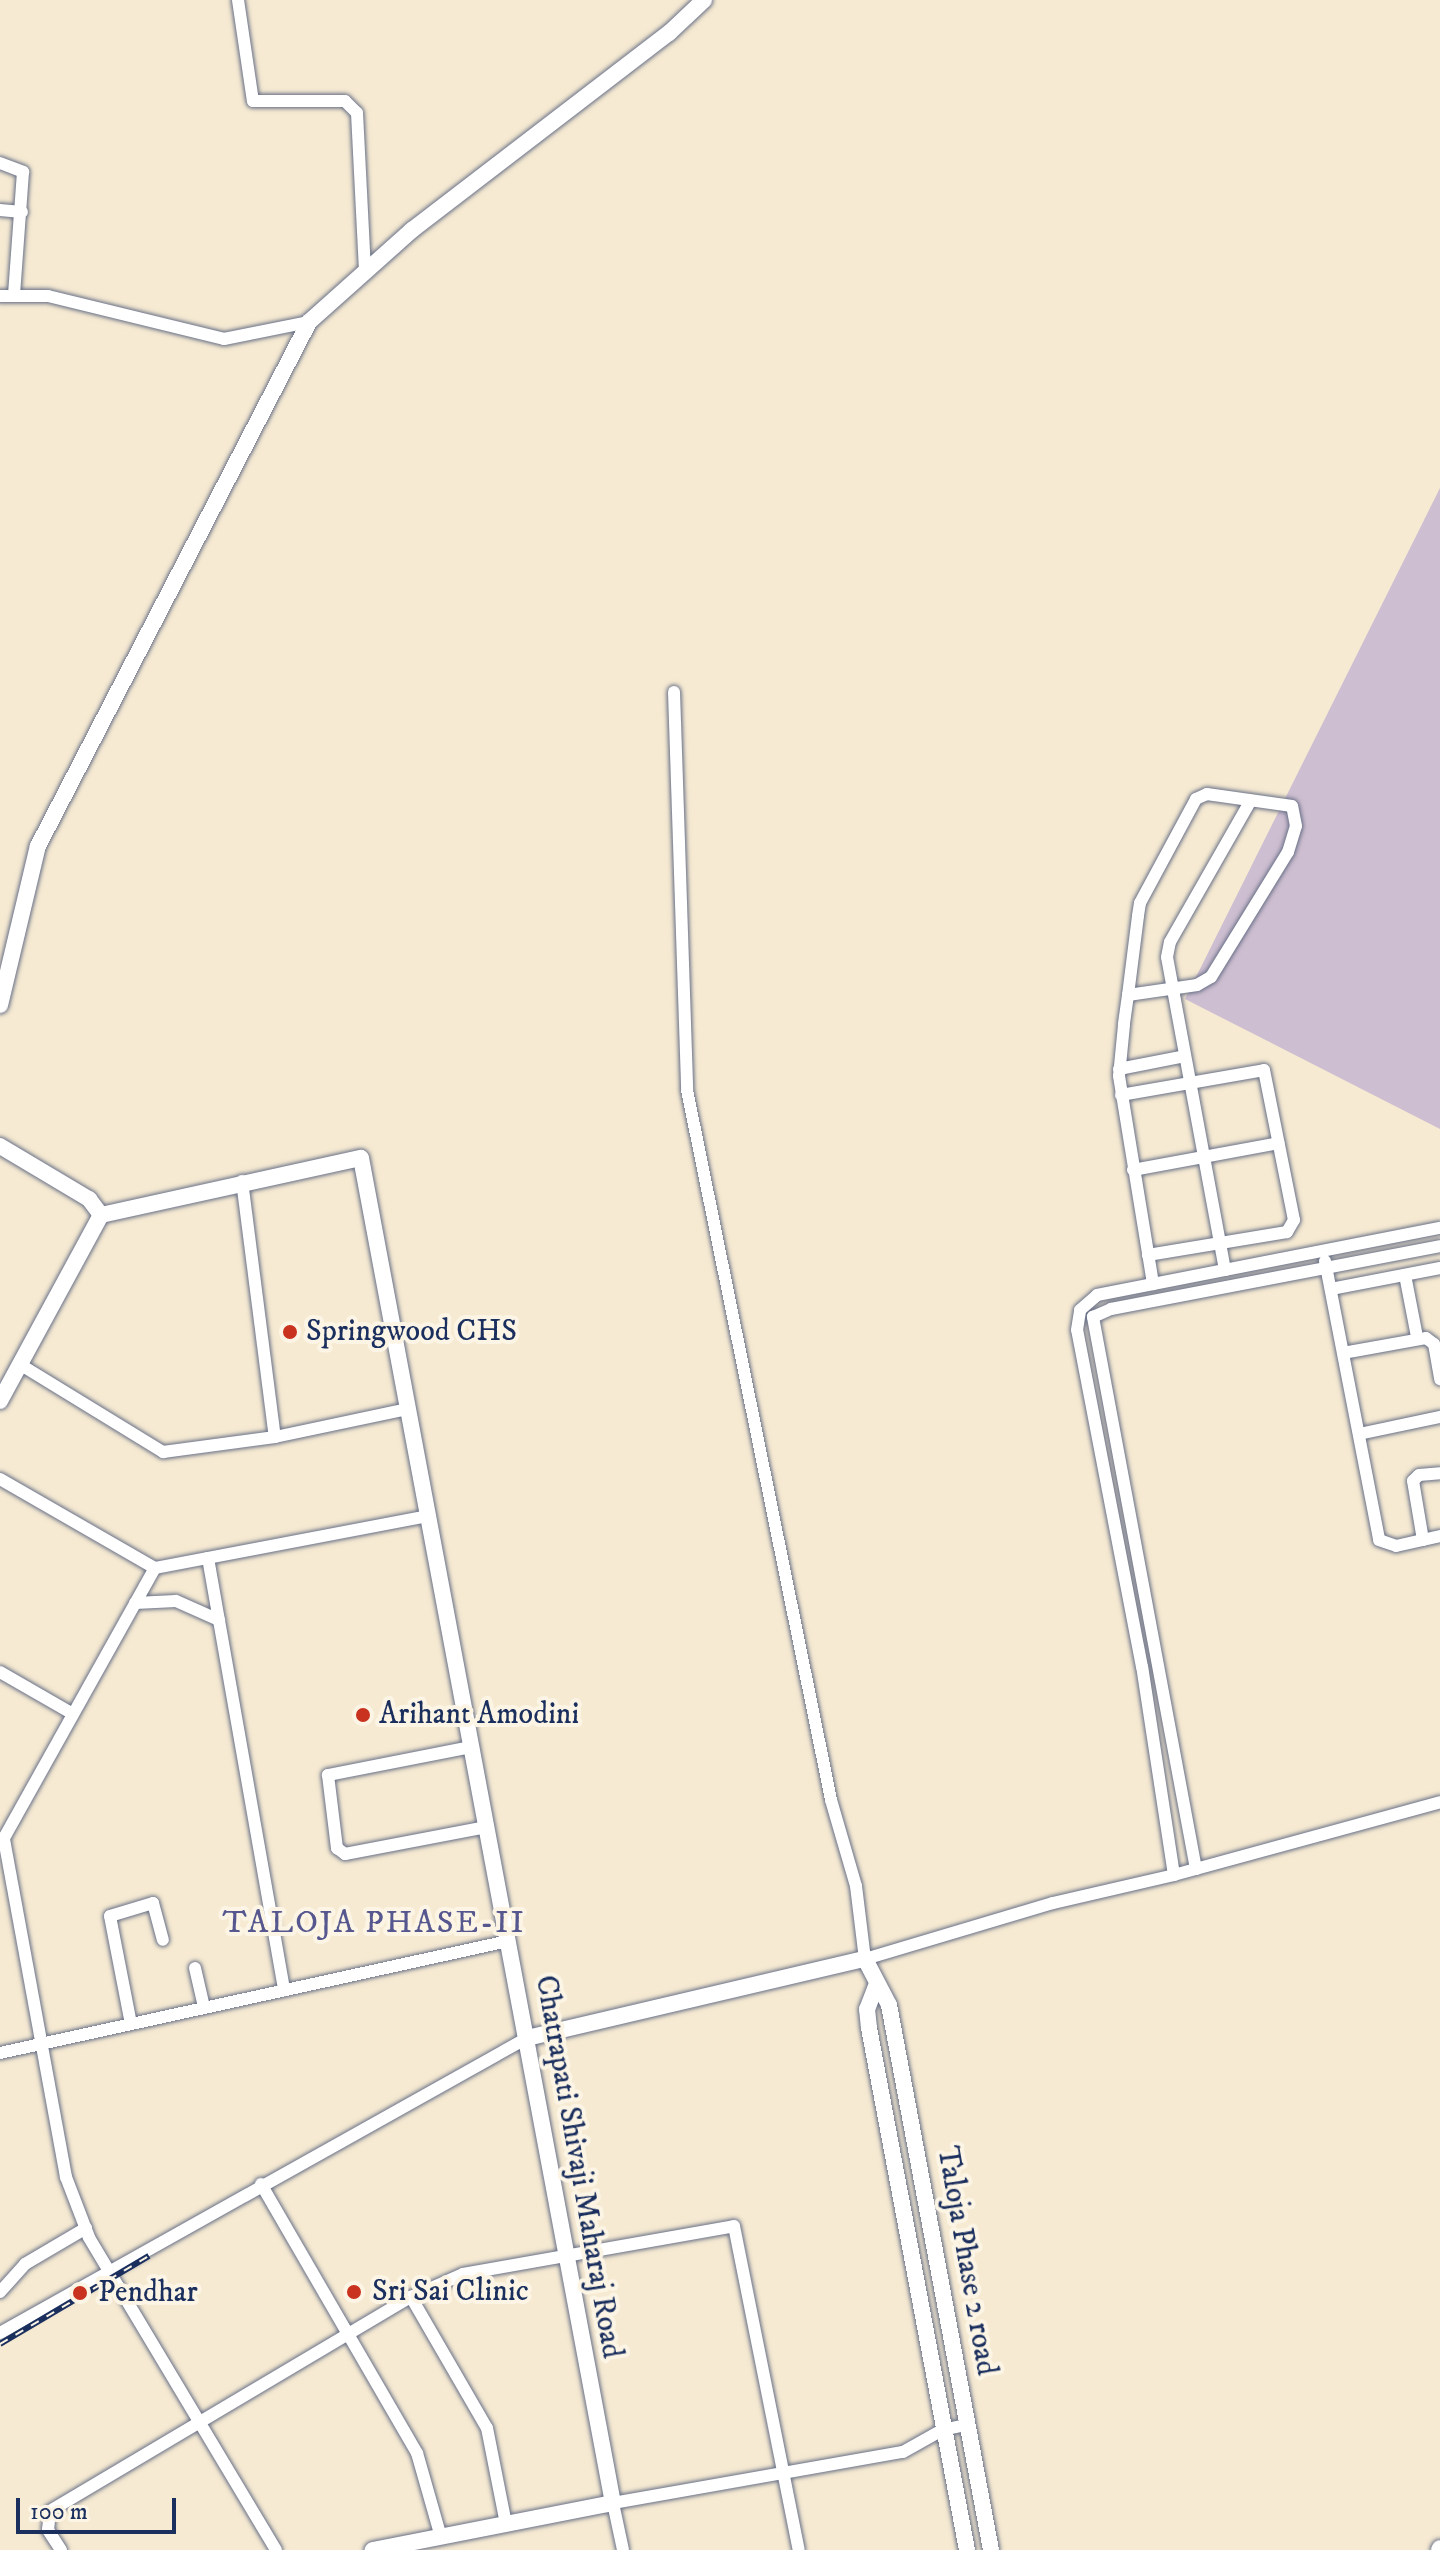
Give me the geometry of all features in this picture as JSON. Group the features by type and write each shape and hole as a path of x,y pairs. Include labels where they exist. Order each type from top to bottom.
{"street":[{"path":"238,0 253,101 345,101 357,113 365,270"},
{"path":"0,1005 38,846 309,322 365,270 704,0"},
{"path":"0,163 22,168 22,212 14,250 14,296"},
{"path":"0,210 22,212"},
{"path":"0,250 14,250"},
{"path":"0,296 48,296 224,339 309,322"},
{"path":"674,692 687,1090 831,1800 856,1886 865,1959"},
{"path":"1128,995 1171,989 1211,977 1288,852 1296,826 1295,808 1207,794 1192,803 1144,891 1128,995 1119,1069 1153,1284"},
{"path":"1225,1270 1171,989 1170,942 1251,800"},
{"path":"1119,1069 1185,1056"},
{"path":"1121,1095 1264,1070 1279,1143 1291,1229 1148,1255"},
{"path":"1133,1170 1279,1143"},
{"path":"0,1146 89,1199 101,1215 0,1401"},
{"name":"Chatrapati Shivaji Maharaj Road","path":"101,1215 242,1181 361,1158 527,2038 565,2256 623,2550"},
{"path":"242,1181 275,1437"},
{"path":"1174,1875 1142,1667 1077,1330 1080,1310 1097,1295 1440,1228"},
{"path":"1093,1317 1111,1309 1440,1246"},
{"path":"1323,1250 1379,1540 1388,1547 1440,1536"},
{"path":"1331,1289 1440,1268"},
{"path":"1405,1275 1417,1337"},
{"path":"1080,1310 1093,1317"},
{"path":"1093,1317 1196,1869"},
{"path":"1343,1353 1417,1337 1437,1344 1440,1379"},
{"path":"21,1365 163,1452 275,1437 408,1409"},
{"path":"1359,1434 1440,1417"},
{"path":"1423,1540 1413,1481 1419,1475 1440,1473"},
{"path":"0,1479 155,1568 428,1516"},
{"path":"208,1558 284,1990"},
{"path":"155,1568 2,1837 38,2045 66,2177 86,2228 110,2273 276,2550"},
{"path":"135,1603 176,1601 219,1620"},
{"path":"0,1672 73,1714"},
{"path":"471,1747 328,1775 337,1848 345,1854 486,1827"},
{"path":"0,2333 110,2273 261,2184 527,2038 865,1959 1053,1903 1174,1875 1440,1802"},
{"path":"131,2024 110,1916 153,1903 163,1940"},
{"path":"0,2053 508,1941"},
{"name":"Taloja Phase 2 road","path":"865,1959 876,1986 889,2005 991,2550"},
{"path":"195,1968 204,2007"},
{"name":"Taloja Phase 2 road","path":"876,1986 867,2009 869,2028 942,2430 967,2550"},
{"path":"261,2184 417,2453 441,2537"},
{"path":"61,2550 48,2530 50,2511 202,2425 411,2297 463,2274 734,2226 799,2550"},
{"path":"0,2292 25,2264 86,2228"},
{"path":"411,2297 487,2428 506,2524"},
{"path":"373,2550 613,2503 903,2452 942,2430 966,2425"}],"shaded area":[{"path":"1440,488 1440,1129 1185,999"}],"railway":[{"path":"0,2344 149,2256"}],"place":[{"name":"Springwood CHS","path":"290,1332"},
{"name":"Arihant Amodini","path":"363,1715"},
{"name":"Sri Sai Clinic","path":"354,2292"},
{"name":"Pendhar","path":"80,2293"}],"district":[{"name":"TALOJA PHASE-II","path":"374,1923"}]}
